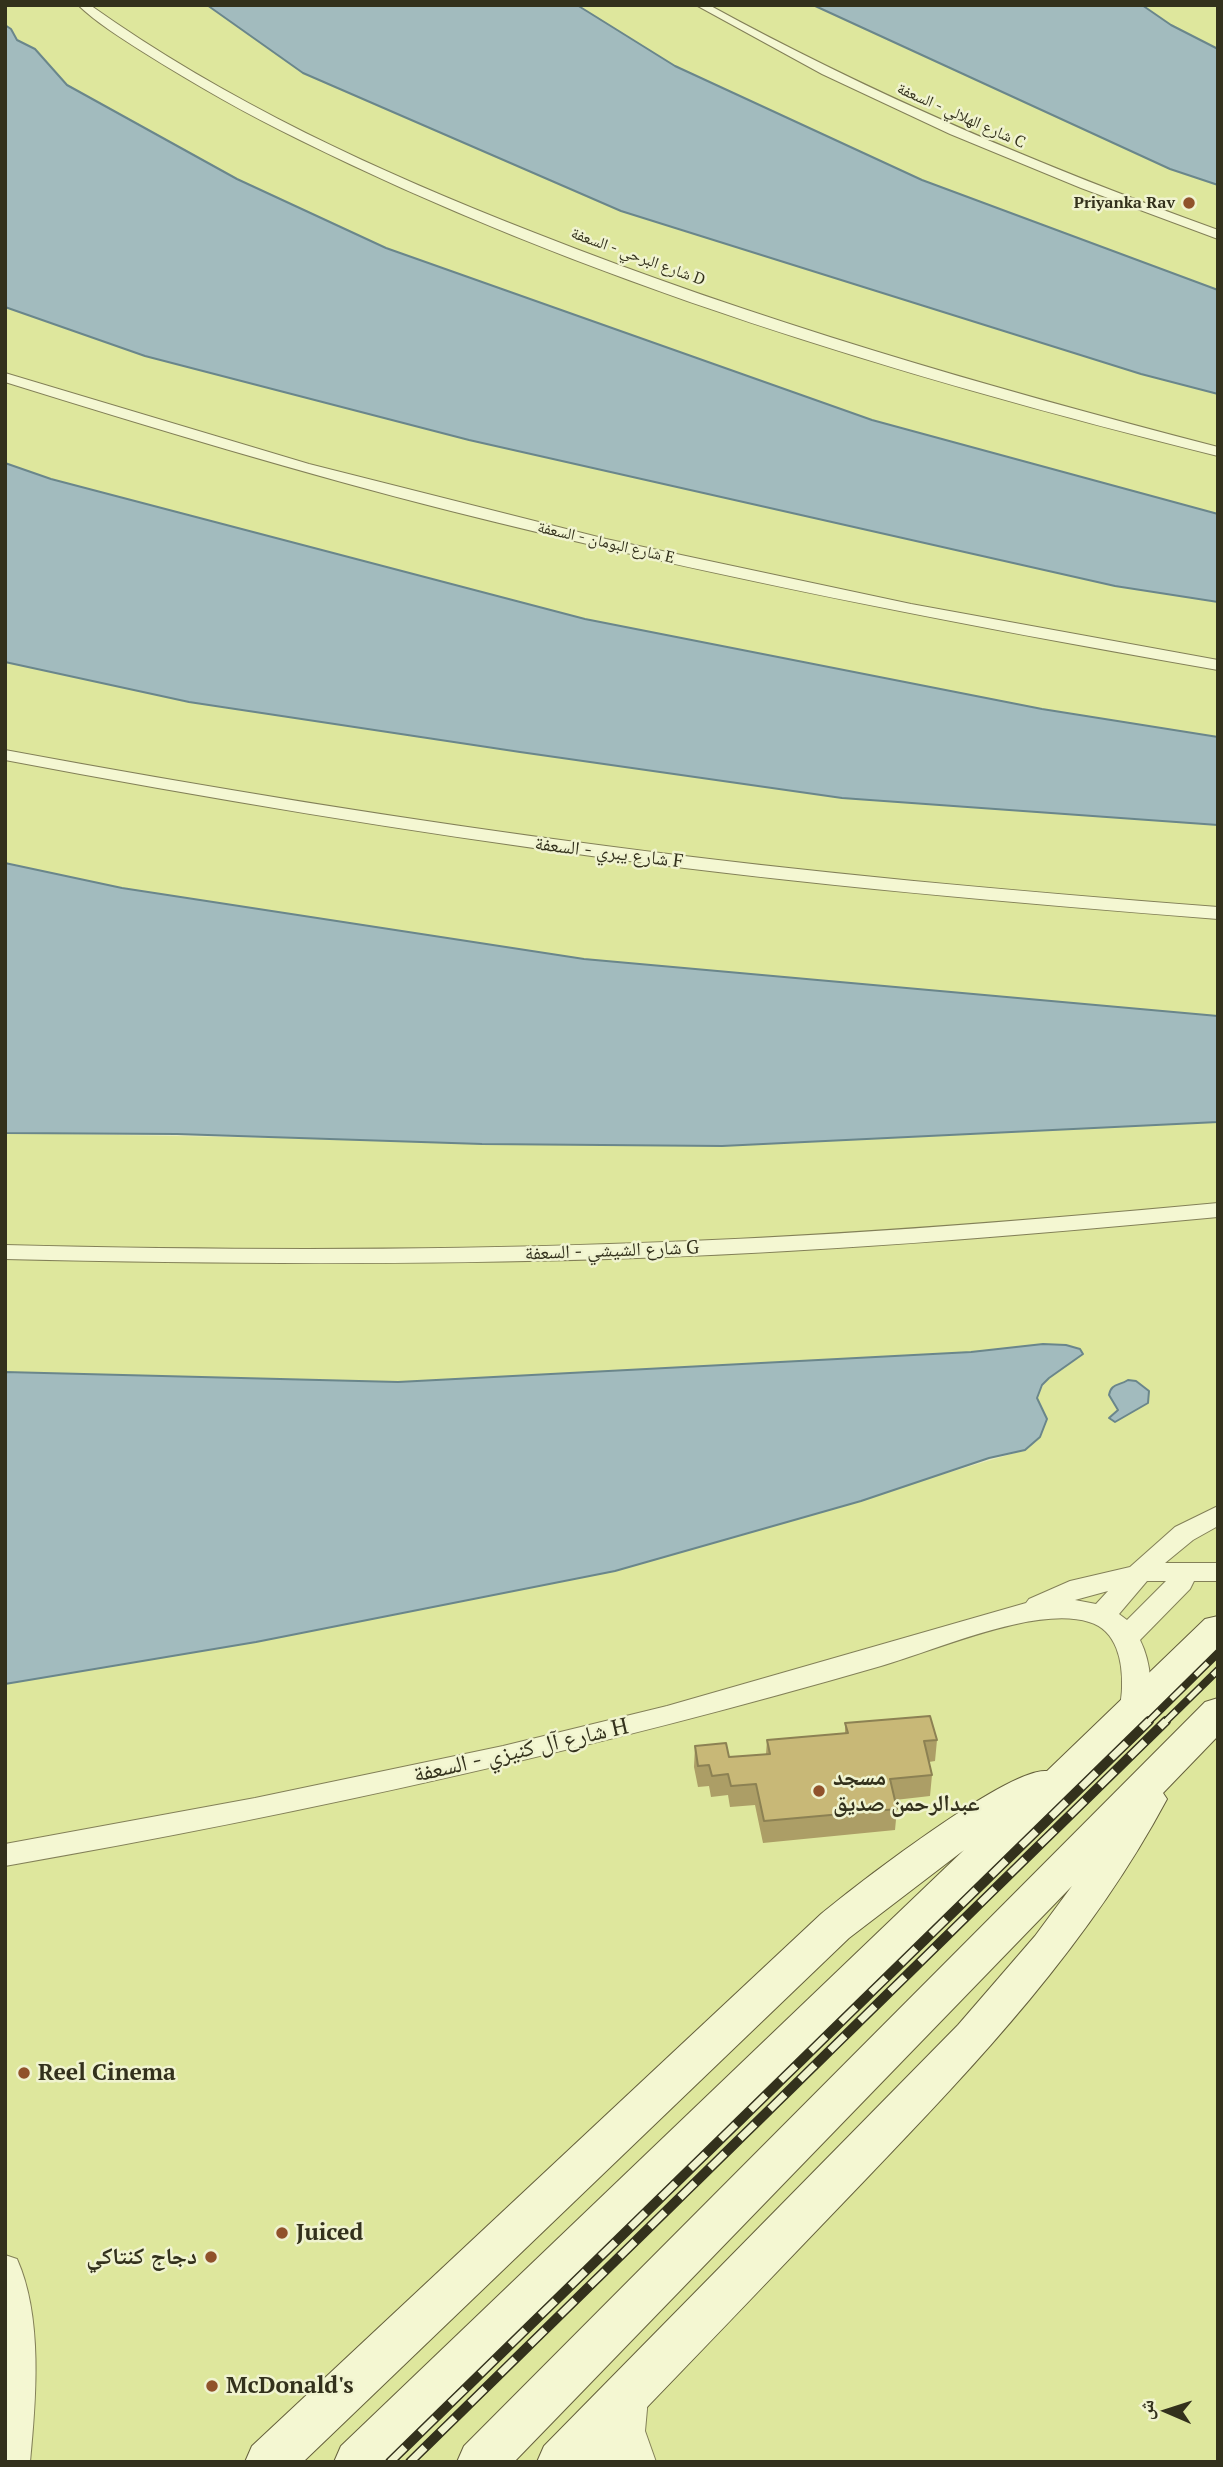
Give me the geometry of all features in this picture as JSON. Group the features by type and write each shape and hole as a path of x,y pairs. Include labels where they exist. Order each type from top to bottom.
{"main road":[{"path":"358,2462 1218,1629"},
{"path":"481,2462 1218,1712"},
{"path":"563,2462 977,2036 1086,1900 1171,1758"},
{"path":"268,2462 835,1926 877,1891 947,1840 1019,1797 1072,1770"}],"street":[{"name":"شارع البرحي - السعفة D","path":"83,5 167,62 259,114 370,168 526,234 655,283 819,338 1020,399 1218,452"},
{"name":"شارع الهلالي - السعفة C","path":"701,5 801,59 924,117 1051,171 1218,236"},
{"name":"شارع البومان - السعفة E","path":"5,377 284,462 555,532 870,601 1218,665"},
{"name":"شارع يبري - السعفة F","path":"5,755 387,822 593,851 931,889 1218,913"},
{"name":"شارع الشيشي - السعفة G","path":"5,1252 328,1257 625,1251 971,1233 1218,1210"},
{"path":"1133,1710 1136,1668 1125,1637 1103,1615 1138,1574 1180,1534 1218,1515"},
{"name":"شارع آل كنيزي - السعفة H","path":"5,1855 261,1808 532,1749 789,1683 1028,1612 1079,1588 1165,1570 1218,1572"},
{"path":"1138,1574 1181,1582 1218,1584"},
{"path":"1125,1637 1181,1582"},
{"name":"شارع آل كنيزي - السعفة H","path":"1028,1612 1065,1609 1103,1615"},
{"path":"1171,1758 1218,1738"},
{"path":"5,2270 15,2321 19,2369 13,2462"},
{"path":"634,2389 626,2422 629,2440 639,2462"},
{"path":"563,2462 593,2454 612,2455 630,2462"}],"sand":[{"path":"5,5 207,5 303,73 419,122 1141,374 1218,394 1218,514 872,420 386,248 237,179 67,85 35,49 17,40 12,29 5,25"},
{"path":"577,5 813,5 1170,169 1218,185 1218,290 922,180 675,66"},
{"path":"1142,5 1218,5 1218,49 1171,25"},
{"path":"5,307 145,356 469,440 1115,586 1218,602 1218,737 1042,709 585,619 51,479 5,463"},
{"path":"5,662 189,702 842,798 1218,825 1218,1016 584,959 122,888 5,863"},
{"path":"1218,1122 1218,2462 5,2462 5,1684 256,1642 615,1571 1025,1450 1041,1407 1037,1398 1040,1391 1054,1374 1079,1358 1043,1344 971,1352 398,1382 5,1372 5,1133 722,1146"}],"water":[{"path":"207,5 577,5 675,66 922,180 1218,290 1218,394 1141,374 621,211 303,73"},
{"path":"813,5 1142,5 1171,25 1218,49 1218,185 1170,169"},
{"path":"5,25 11,29 17,40 35,49 67,85 237,179 386,248 872,420 1218,514 1218,602 1115,586 469,440 145,356 5,307"},
{"path":"5,463 51,479 585,619 1042,709 1218,737 1218,825 842,798 189,702 5,662"},
{"path":"5,863 122,888 584,959 1218,1016 1218,1122 722,1146 482,1144 177,1134 5,1133"},
{"path":"1043,1344 1066,1345 1080,1349 1083,1354 1042,1385 1037,1398 1047,1419 1040,1437 1025,1450 989,1458 861,1501 615,1571 256,1642 5,1684 5,1372 398,1382 971,1352"},
{"path":"1128,1380 1136,1381 1149,1391 1148,1403 1115,1422 1109,1418 1118,1410 1109,1395 1110,1391"}],"building":[{"name":"مسجد عبدالرحمن صديق","path":"930,1716 937,1740 924,1741 932,1775 890,1779 897,1809 764,1821 756,1784 731,1786 728,1774 712,1776 709,1765 698,1766 695,1746 726,1743 729,1757 770,1754 767,1740 848,1733 845,1723"}],"railway":[{"path":"1147,1723 1218,1653"},
{"path":"1164,1723 1218,1670"},
{"path":"390,2462 1149,1721"},
{"path":"410,2462 1166,1721"}],"place":[{"name":"Priyanka Rav","path":"1189,203"},
{"name":"مسجد عبدالرحمن صديق","path":"819,1791"},
{"name":"Reel Cinema","path":"24,2073"},
{"name":"Juiced","path":"282,2233"},
{"name":"دجاج كنتاكي","path":"211,2257"},
{"name":"McDonald's","path":"212,2386"}]}
